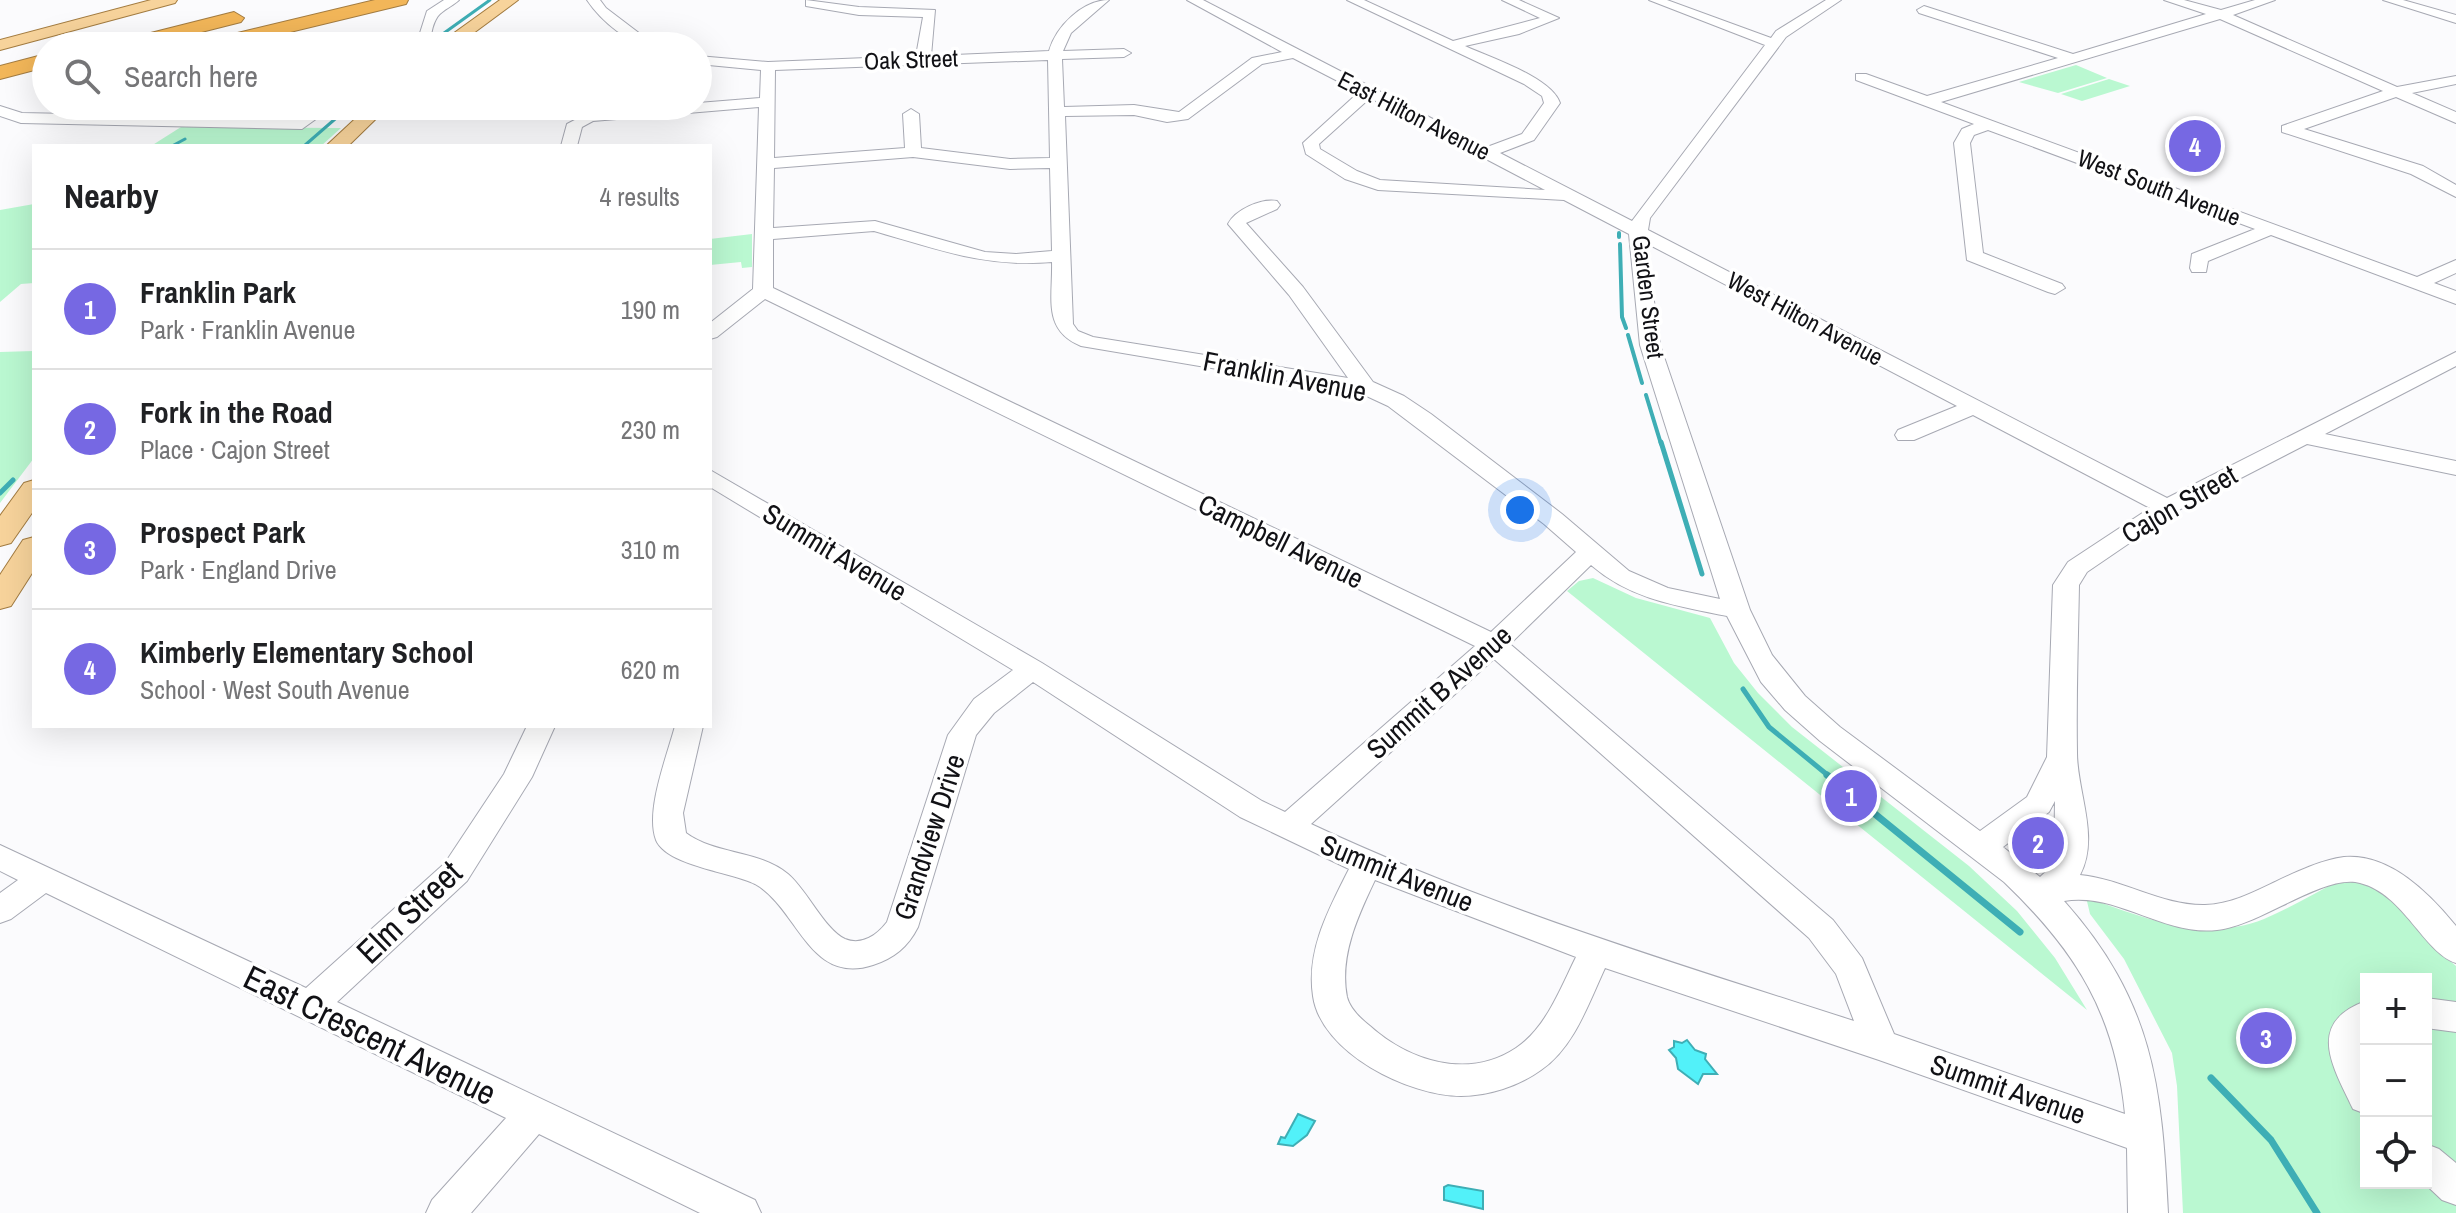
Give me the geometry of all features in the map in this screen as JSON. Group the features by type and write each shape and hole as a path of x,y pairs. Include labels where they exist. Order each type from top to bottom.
{"highway":[{"path":"224,32 348,0"},
{"path":"265,32 399,0"},
{"path":"155,32 245,10 170,32"},
{"path":"0,75 32,67"},
{"path":"0,91 32,83"}],"main road":[{"path":"49,32 169,0"},
{"path":"465,32 510,0"},
{"path":"482,32 527,0"},
{"path":"0,45 32,36"},
{"path":"338,144 365,120"},
{"path":"358,144 383,120"},
{"path":"0,537 32,492"},
{"path":"0,599 32,549"}],"street":[{"path":"427,32 432,14 453,0"},
{"path":"593,0 601,11 630,32"},
{"path":"1055,55 1057,40 1103,0"},
{"name":"East Hilton Avenue","path":"1193,0 1636,231"},
{"path":"1353,0 1537,85 1551,99 1552,103 1528,137 1486,153"},
{"path":"1453,45 1514,31 1552,18 1508,0"},
{"path":"1655,0 1773,43"},
{"name":"Garden Street","path":"1737,610 1650,345 1636,231 1641,218 1773,43 1787,30 1835,0"},
{"path":"2170,0 2220,14 2456,118"},
{"path":"1927,101 2269,0"},
{"path":"2389,0 2456,19"},
{"path":"2413,6 2434,0"},
{"path":"811,3 859,11 930,13 923,60"},
{"path":"1942,3 1924,10 2072,58"},
{"name":"Oak Street","path":"712,61 768,66 1124,53"},
{"path":"1058,112 1134,110 1167,117 1183,116 1257,61 1292,54"},
{"name":"Franklin Avenue","path":"1055,55 1063,324 1071,335 1365,387 1396,401 1423,419 1553,519 1620,577 1661,595 1737,610"},
{"path":"712,331 763,291 768,66"},
{"name":"West South Avenue","path":"1861,77 2456,298"},
{"path":"2456,80 2398,91 2288,129 2417,170 2456,192"},
{"path":"1367,93 1311,143 1312,151 1351,175 1388,187 1571,197"},
{"path":"712,107 766,102"},
{"path":"0,111 32,118"},
{"path":"911,114 913,152"},
{"path":"115,120 302,124 307,120"},
{"path":"570,144 575,124 584,120"},
{"path":"1989,124 1968,132 1962,143 1974,256 2055,288"},
{"path":"765,164 913,152 1010,164 1059,163"},
{"path":"1271,205 1240,218 1237,224 1296,291 1365,387"},
{"path":"766,234 875,226 984,257 1016,260 1061,256"},
{"path":"2199,268 2199,258 2269,230"},
{"name":"West Hilton Avenue","path":"1636,231 2167,507"},
{"path":"2417,284 2456,266"},
{"name":"Campbell Avenue","path":"763,291 1494,644 1821,929 1850,968 1881,1045"},
{"name":"Cajon Street","path":"2039,896 2063,877 2070,864 2072,815 2062,757 2066,585 2077,567 2167,507 2456,358"},
{"path":"1906,435 1973,407"},
{"path":"2302,436 2456,468"},
{"name":"Summit Avenue","path":"713,483 1032,669 1251,809 1287,828 1367,864 1596,951 1881,1045 2145,1138"},
{"name":"Summit B Avenue","path":"1287,828 1494,644 1589,553"},
{"path":"1737,610 1771,676 1795,703 1830,734 1980,846 2039,896 2098,967 2128,1031 2145,1138 2148,1213"},
{"name":"Grandview Drive","path":"689,728 668,813 671,838 688,848 772,878 826,944 837,952 860,955 879,950 902,927 970,718 982,705 1032,669"},
{"name":"Elm Street","path":"311,1005 456,872 517,777 540,728"},
{"name":"Cajon Street","path":"1980,846 2038,804 2062,757"},
{"name":"East Crescent Avenue","path":"0,857 741,1213"},
{"path":"1367,864 1331,949 1330,1002 1339,1018 1364,1044 1381,1057 1419,1075 1440,1080 1488,1078 1510,1071 1531,1058 1548,1040 1562,1018 1596,951"},
{"path":"2039,896 2080,887 2098,889 2183,916 2219,917 2249,909 2328,872 2356,869 2381,877 2423,908 2456,950"},
{"path":"0,910 44,878"},
{"path":"2432,1014 2456,1017"},
{"path":"2360,1019 2346,1032 2348,1060 2360,1085"},
{"path":"446,1213 533,1115"},
{"path":"2432,1166 2456,1187"}],"green space":[{"path":"2076,65 2107,78 2058,93 2019,82"},
{"path":"2109,79 2130,86 2082,101 2061,94"},
{"path":"181,127 341,128 323,144 154,144"},
{"path":"32,204 32,283 21,284 0,302 0,210"},
{"path":"752,234 752,267 742,268 741,262 712,265 712,239"},
{"path":"32,351 32,461 0,503 0,352"},
{"path":"1593,578 1636,598 1710,618 1734,663 1792,727 1969,866 2017,911 2055,958 2087,1010 1567,591 1579,581"},
{"path":"2340,880 2384,890 2410,910 2456,966 2456,1213 2183,1213 2177,1086 2172,1053 2124,959 2090,914 2086,897 2152,920 2219,929 2264,919"}],"water":[{"path":"1687,1040 1695,1050 1706,1054 1705,1059 1717,1074 1703,1074 1698,1084 1678,1069 1676,1058 1669,1050 1674,1047 1674,1041 1682,1043"},
{"path":"1298,1114 1315,1121 1307,1135 1293,1146 1278,1144 1281,1137 1285,1138"},
{"path":"1444,1187 1483,1191 1483,1209 1444,1200"}],"waterway":[{"path":"445,32 490,0"},
{"path":"306,144 334,120"},
{"path":"176,144 185,139"},
{"path":"1620,244 1622,317 1626,328"},
{"path":"1628,335 1642,383"},
{"path":"1646,395 1661,444"},
{"path":"1661,442 1702,574"},
{"path":"0,493 13,480"},
{"path":"1743,689 1769,727 1830,777"},
{"path":"1827,775 2020,932"},
{"path":"2211,1078 2271,1140 2317,1213"}],"place":[{"name":"Kimberly Elementary School","path":"2195,146"},
{"name":"Franklin Park","path":"1851,796"},
{"name":"Fork in the Road","path":"2038,843"},
{"name":"Prospect Park","path":"2266,1038"}]}
